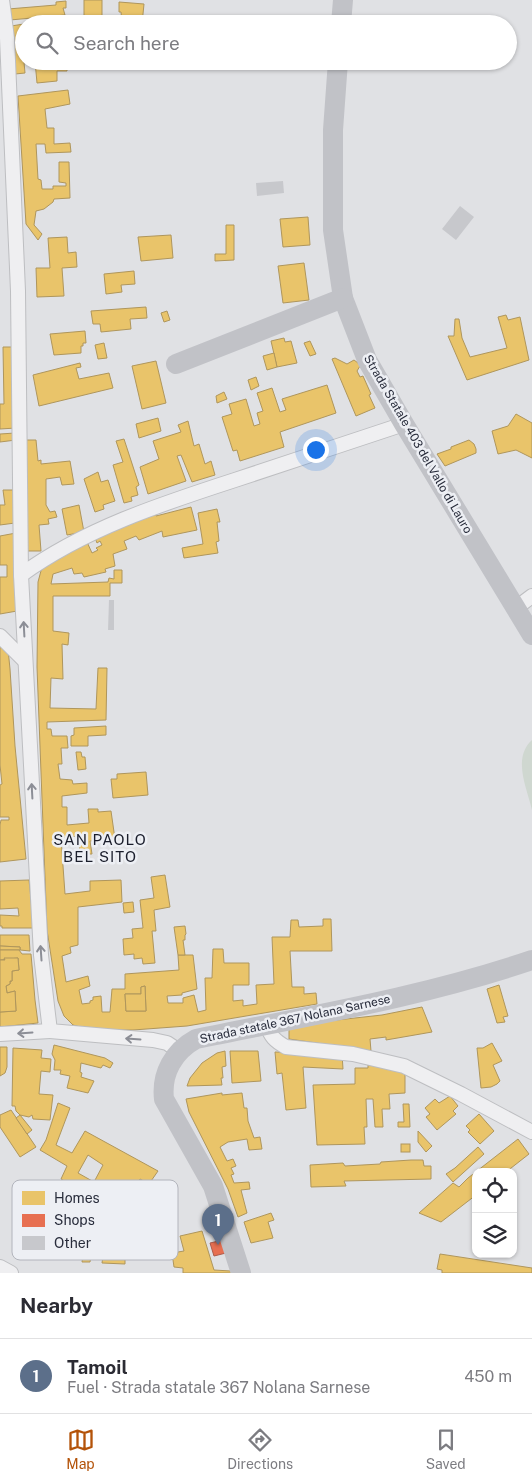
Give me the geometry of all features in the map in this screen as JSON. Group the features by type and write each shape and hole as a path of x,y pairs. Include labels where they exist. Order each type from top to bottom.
{"main road":[{"path":"342,15 343,0"},
{"name":"Strada Statale 403 del Vallo di Lauro","path":"337,70 333,130 333,230 343,298 367,360 404,424 524,602 532,635"},
{"path":"176,364 343,298"},
{"name":"Strada statale 367 Nolana Sarnese","path":"241,1273 213,1186 164,1099 165,1075 186,1044 196,1039 361,1005 480,977 532,960"}],"street":[{"path":"2,0 6,38 18,291 21,575 25,661 41,955 50,1031"},
{"path":"21,575 42,560 91,533 181,498 404,424"},
{"path":"0,636 25,661"},
{"path":"267,1025 270,1034 276,1042 286,1047 353,1054 404,1066 532,1132"},
{"path":"0,1034 50,1031 153,1040 167,1043 179,1052"},
{"path":"0,1267 11,1273"}],"shaded area":[{"path":"532,740 532,810 522,764 526,747"}],"building: Homes":[{"path":"84,0 102,0 102,15 84,15"},
{"path":"66,1 66,8 63,8 65,15 15,15 15,20 10,20 8,9 56,5 56,2"},
{"path":"119,2 144,4 143,15 121,15 121,12 119,12"},
{"path":"15,25 15,70 25,70 25,73 15,74 11,26"},
{"path":"36,70 67,70 57,71 57,81 37,83"},
{"path":"68,90 70,104 45,109 47,128 54,128 54,144 70,143 71,152 46,153 45,144 36,144 38,179 41,180 42,189 53,189 53,186 66,186 66,183 59,182 59,162 69,162 70,198 54,199 44,209 36,211 34,225 42,234 38,240 26,224 18,96"},
{"path":"308,217 310,245 283,247 280,219"},
{"path":"226,225 234,225 234,260 215,261 215,254 226,254"},
{"path":"171,235 173,258 141,261 138,237"},
{"path":"67,237 68,253 76,252 77,267 62,268 64,296 37,297 36,268 50,268 48,238"},
{"path":"304,263 309,300 283,303 278,266"},
{"path":"134,271 135,284 121,285 122,292 106,294 104,274"},
{"path":"146,307 147,318 130,319 131,329 101,332 100,324 93,324 91,311"},
{"path":"167,311 170,320 164,322 161,313"},
{"path":"506,315 508,320 520,317 529,360 467,380 448,336 454,336 455,319 459,319 462,338 470,357 507,348 498,317"},
{"path":"85,331 86,343 83,343 83,346 81,346 81,353 54,355 50,334"},
{"path":"284,338 285,342 291,341 297,363 277,367 271,341"},
{"path":"310,341 316,354 310,356 304,343"},
{"path":"104,343 107,358 98,359 95,345"},
{"path":"3,347 15,347 16,428 0,429 0,404 4,404"},
{"path":"274,353 277,367 267,370 263,356"},
{"path":"335,358 347,364 354,360 358,363 360,366 357,371 360,377 363,376 375,408 356,416 332,359"},
{"path":"156,361 166,403 142,409 132,366"},
{"path":"80,363 81,367 76,368 79,379 109,373 113,388 39,406 33,375"},
{"path":"256,377 259,386 251,390 248,380"},
{"path":"327,385 336,413 280,432 284,447 240,461 237,450 233,451 222,417 232,414 229,404 246,399 254,426 260,424 257,413 263,411 257,393 272,388 280,412 286,410 282,399"},
{"path":"224,392 227,399 217,403 216,396"},
{"path":"516,414 532,423 532,458 516,450 498,454 492,431 508,426"},
{"path":"158,418 161,431 139,438 136,424"},
{"path":"188,421 194,446 199,444 205,464 211,461 215,475 192,482 181,455 177,456 186,481 148,494 140,467 159,459 153,441 181,432 178,425"},
{"path":"15,433 16,440 0,442 0,434"},
{"path":"124,439 139,485 136,487 138,495 131,497 132,501 124,503 113,465 123,462 116,441"},
{"path":"25,440 36,440 38,461 41,460 41,464 70,461 74,484 62,485 60,477 46,479 46,505 50,512 55,511 57,517 48,519 49,524 39,525 41,551 26,551"},
{"path":"469,440 474,444 476,453 445,466 437,454"},
{"path":"98,472 101,482 108,480 115,501 103,505 104,509 95,512 84,479"},
{"path":"3,490 14,490 15,523 0,525 0,505 5,505"},
{"path":"79,505 84,532 67,535 62,509"},
{"path":"191,507 197,530 163,537 162,531 139,540 136,536 124,541 127,549 113,554 115,566 105,569 106,572 84,577 82,573 74,574 72,568 53,574 51,584 108,582 109,578 114,579 114,570 122,570 122,583 110,583 110,596 53,596 53,631 69,633 68,645 62,644 63,679 51,678 50,708 96,709 98,668 107,668 106,720 47,722 47,729 51,729 52,736 67,736 68,748 61,748 62,764 58,764 60,779 72,780 73,784 87,783 87,793 62,796 62,807 67,807 67,825 89,823 88,809 98,809 98,812 111,811 115,839 90,841 92,854 87,854 86,862 80,861 79,836 61,838 65,894 90,891 90,881 121,880 122,902 78,907 78,945 70,947 71,953 62,956 66,982 88,976 90,986 79,990 82,1004 90,1003 93,997 101,996 102,1012 110,1012 112,989 125,989 125,974 179,970 178,955 193,955 197,989 182,993 182,995 167,996 168,1003 183,1003 183,998 194,995 198,1012 206,1010 205,978 212,978 213,949 223,949 224,963 249,963 249,985 233,985 233,1001 243,1000 243,1006 257,1004 256,985 274,984 272,937 290,937 291,920 298,920 299,927 323,926 323,919 331,919 332,951 290,951 292,987 304,987 304,994 316,993 317,1004 187,1026 133,1030 90,1030 73,1025 64,1016 58,1001 47,930 37,667 38,582 42,567 87,542 92,553 102,545 100,541 97,543 95,538 156,513 156,516","holes":["145,986 146,1011 126,1011 125,994 141,994 141,987"]},
{"path":"217,509 220,522 217,522 219,541 216,542 218,553 184,558 182,548 203,544 198,513"},
{"path":"16,533 17,611 0,614 0,577 7,577 7,565 0,565 0,536"},
{"path":"0,641 8,649 26,859 0,862 1,820 9,820 9,817 0,817 0,785 2,784 0,765"},
{"path":"106,726 106,735 88,736 88,746 71,746 71,736 74,735 74,728"},
{"path":"76,752 81,752 82,757 85,757 86,769 78,770"},
{"path":"146,772 148,795 113,798 111,779 117,779 117,774"},
{"path":"165,875 170,907 154,910 156,931 152,931 155,963 143,964 142,958 134,959 134,954 124,955 123,939 133,938 132,929 143,928 140,900 154,898 151,877"},
{"path":"29,880 34,928 2,928 0,926 0,915 19,916 18,908 0,909 0,881"},
{"path":"133,902 134,912 124,913 123,903"},
{"path":"185,926 186,934 185,940 183,940 185,955 178,955 174,927"},
{"path":"0,935 29,935 30,951 20,950 20,947 0,946"},
{"path":"0,946 20,947 20,950 0,950"},
{"path":"0,950 19,950 22,954 31,954 38,1023 0,1027 0,1012 16,1011 15,991 7,993 6,986 12,981 12,971 19,970 18,958 0,960"},
{"path":"4,958 18,958 19,970 12,971 12,981 6,986 7,993 15,991 16,1011 0,1012 0,960 5,960"},
{"path":"499,985 508,1016 503,1017 505,1022 497,1023 487,989"},
{"path":"145,986 146,1011 126,1011 125,994 141,994 141,987"},
{"path":"422,1007 432,1032 386,1040 386,1037 370,1039 371,1051 289,1039 289,1029 328,1021 382,1015"},
{"path":"492,1043 502,1061 493,1065 500,1081 491,1087 481,1088 477,1048 483,1048"},
{"path":"54,1045 105,1058 113,1063 110,1068 103,1065 101,1068 81,1063 81,1077 94,1081 88,1093 67,1088 70,1076 60,1074 61,1070 54,1070 55,1060 52,1054"},
{"path":"0,1047 7,1047 7,1067 5,1073 0,1076"},
{"path":"13,1048 42,1050 41,1058 51,1059 50,1072 41,1071 39,1094 53,1095 50,1120 33,1119 32,1115 29,1117 20,1115 16,1111 15,1106 12,1106"},
{"path":"225,1051 226,1066 222,1067 222,1085 187,1086 190,1078 202,1063 217,1053"},
{"path":"230,1051 258,1051 261,1081 232,1083"},
{"path":"275,1052 342,1054 343,1069 303,1067 306,1108 286,1110 282,1073 277,1074"},
{"path":"380,1064 405,1070 405,1093 389,1094 390,1109 382,1109 383,1127 375,1127 373,1099 366,1099 367,1127 364,1127 365,1144 317,1145 313,1085 355,1084 355,1068 368,1068 368,1065"},
{"path":"222,1093 222,1095 242,1093 244,1108 247,1108 248,1121 254,1138 260,1137 262,1149 249,1150 247,1139 228,1142 220,1147 227,1161 233,1159 236,1166 231,1168 234,1174 231,1175 234,1183 249,1182 250,1189 241,1190 247,1213 238,1217 228,1189 189,1112 186,1099"},
{"path":"450,1096 458,1106 453,1111 456,1114 437,1130 426,1117 430,1114 425,1108 435,1099 439,1103"},
{"path":"58,1103 70,1108 56,1145 72,1153 85,1131 158,1171 152,1180 95,1180 103,1165 88,1155 78,1173 90,1180 63,1180 61,1179 67,1166 40,1150 46,1140"},
{"path":"403,1104 409,1104 410,1127 398,1127 398,1122 404,1122"},
{"path":"11,1110 36,1147 20,1157 0,1127 0,1115"},
{"path":"479,1114 494,1131 480,1144 468,1132 470,1130 466,1126"},
{"path":"20,1115 32,1130 27,1134 16,1118"},
{"path":"418,1131 432,1146 426,1152 418,1142"},
{"path":"518,1139 529,1154 511,1168 481,1168"},
{"path":"401,1144 410,1144 410,1152 401,1152"},
{"path":"478,1147 484,1154 453,1182 446,1174"},
{"path":"423,1160 424,1166 431,1166 431,1179 344,1181 346,1186 311,1187 310,1165 343,1163 345,1166"},
{"path":"472,1175 472,1198 441,1222 419,1213 453,1183 459,1187"},
{"path":"271,1213 274,1220 268,1222 273,1238 251,1243 244,1222"},
{"path":"202,1231 214,1270 231,1271 232,1273 183,1273 183,1268 174,1267 173,1260 178,1260 178,1252 184,1251 180,1236"},
{"path":"440,1254 532,1268 532,1273 442,1273 442,1270 437,1269"},
{"path":"82,1260 90,1260 90,1262 82,1262"},
{"path":"102,1260 125,1260 125,1264 102,1263"}],"building: Shops":[{"path":"223,1240 226,1253 214,1256 210,1243"}],"building: Other":[{"path":"283,181 284,193 257,196 256,183"},
{"path":"460,206 474,217 456,240 442,229"},
{"path":"109,600 114,600 114,630 108,630"}],"place":[{"name":"Tamoil","path":"218,1245"}],"district":[{"name":"SAN PAOLO BEL SITO","path":"100,848"}]}
